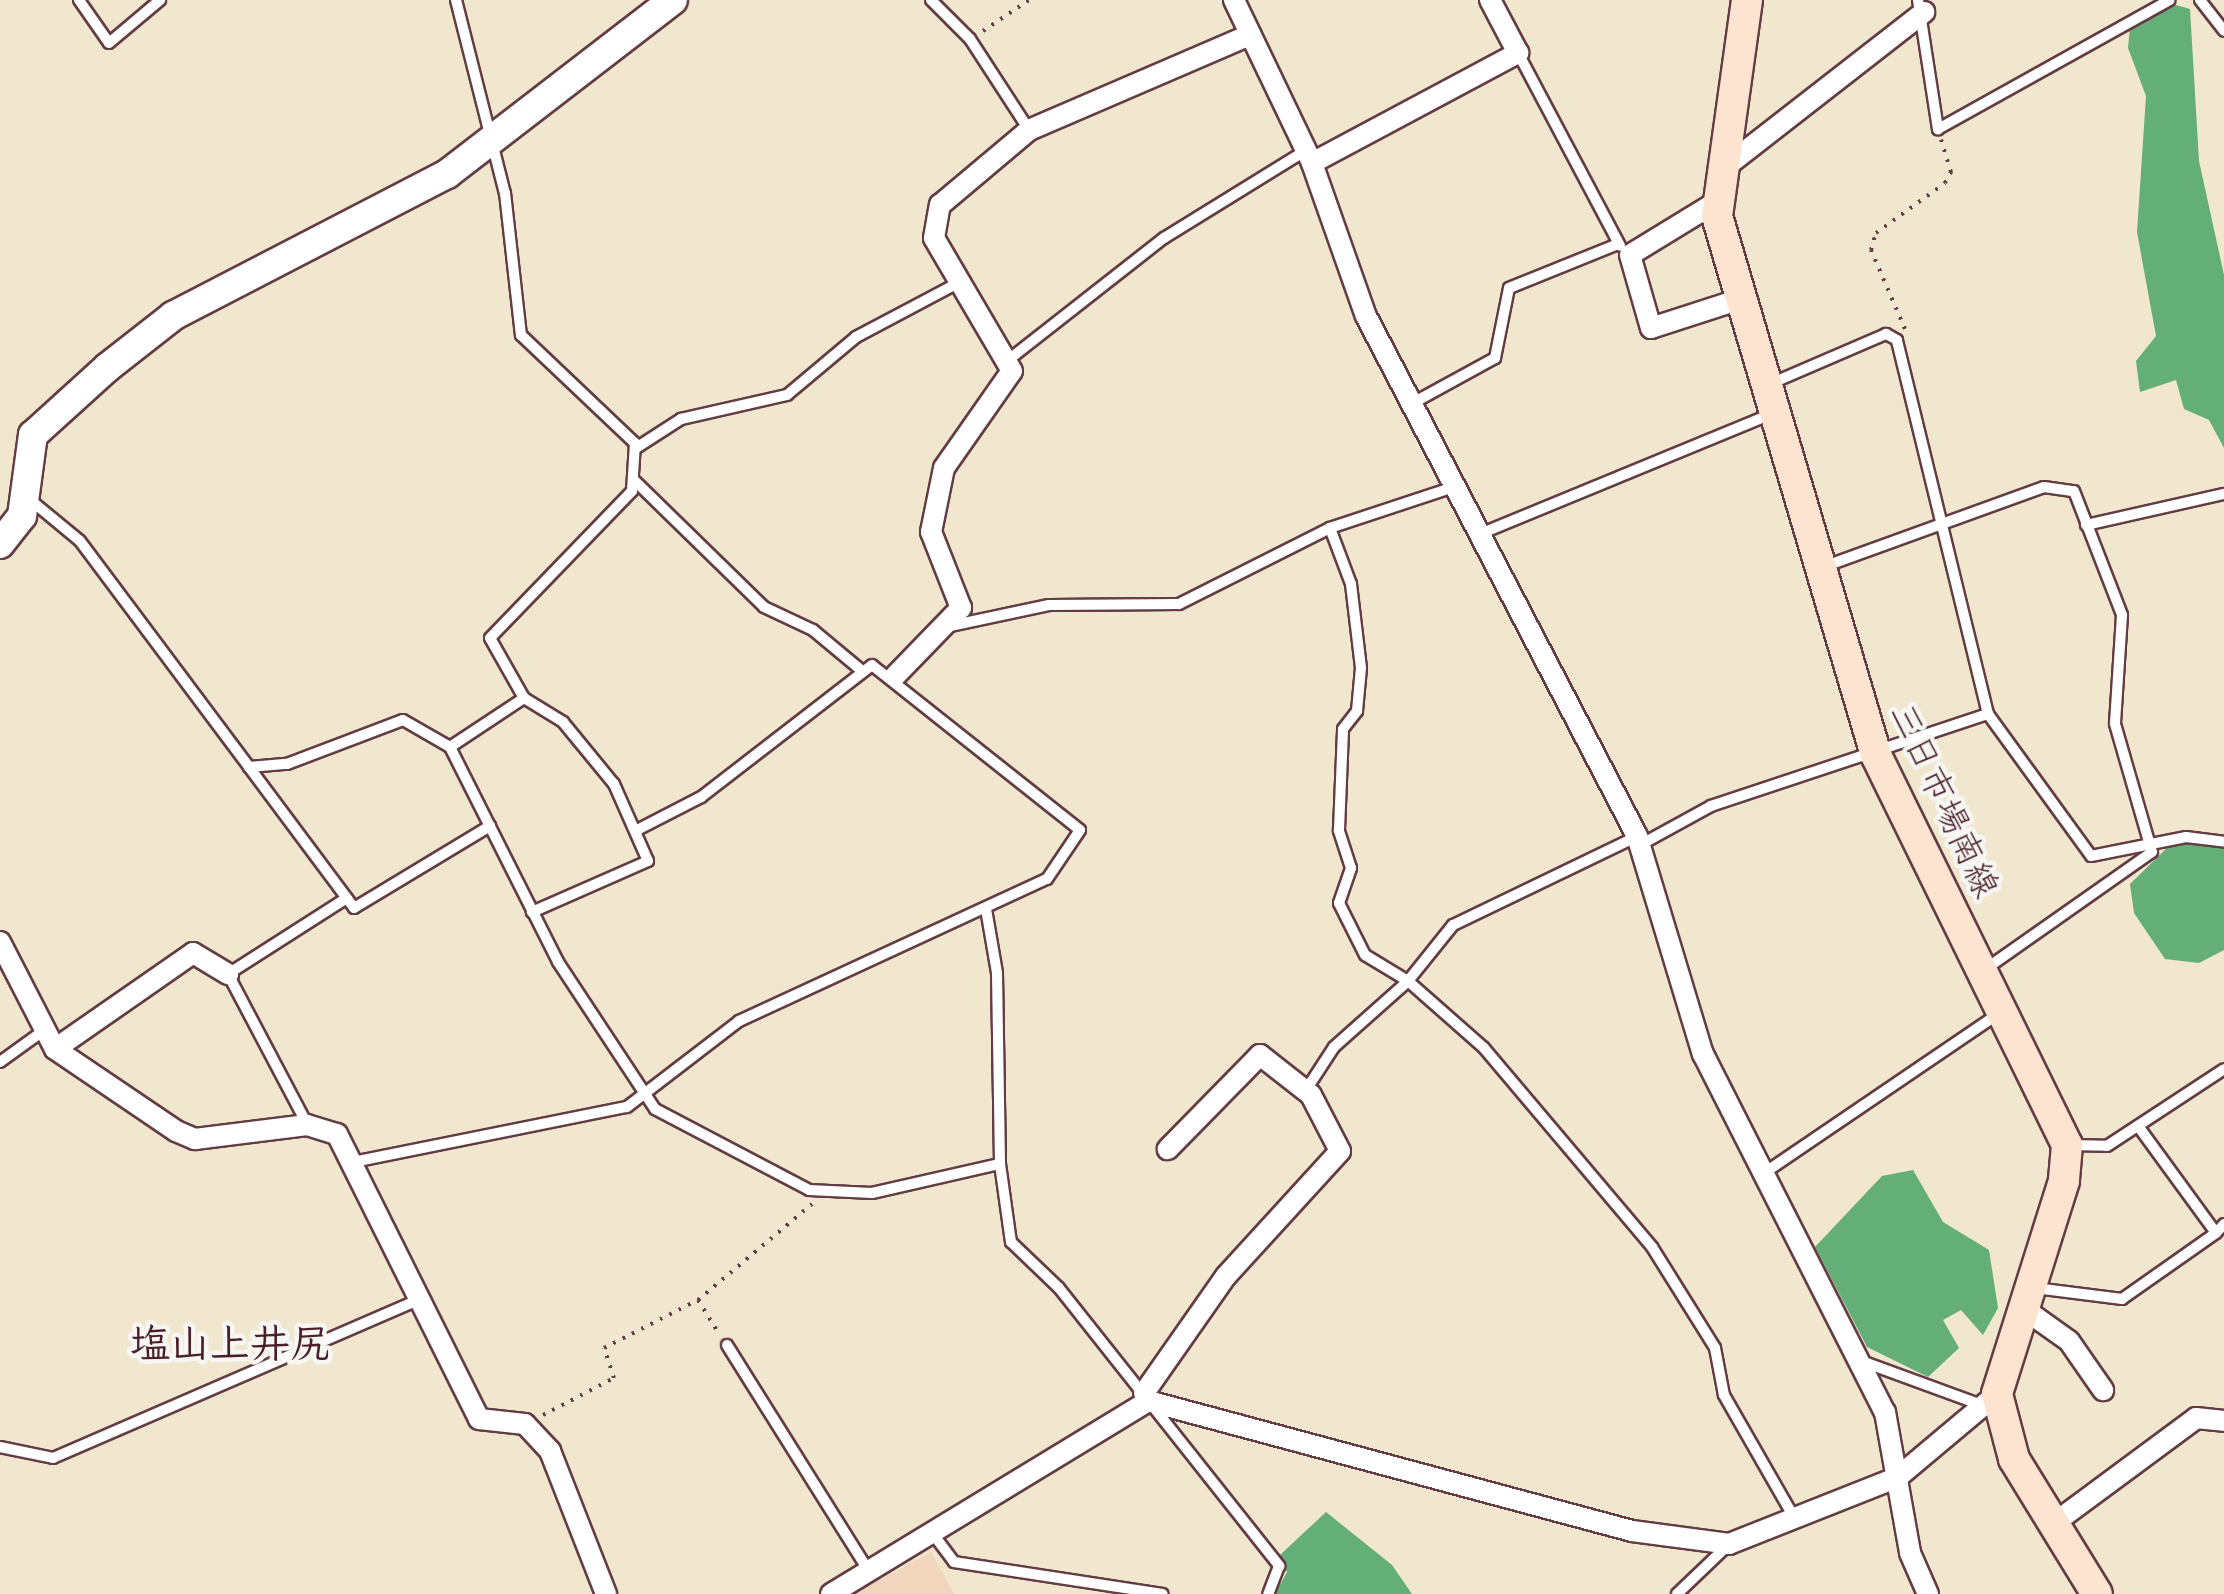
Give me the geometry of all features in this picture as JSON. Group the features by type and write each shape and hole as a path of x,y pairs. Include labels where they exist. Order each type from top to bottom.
{"main road":[{"name":"三日市場南線","path":"1747,0 1718,187 1742,299 1818,569 1876,756 2067,1144"},
{"path":"2067,1144 2027,1299 1990,1400 2014,1459 2098,1594"}],"street":[{"path":"0,544 27,498 33,435 173,316 494,141 673,0"},
{"path":"1234,0 1309,157 1409,405 1639,840 1704,1054 1864,1362 1898,1477 1910,1552 1928,1594"},
{"path":"1309,157 1518,54 1490,0"},
{"path":"1742,299 1651,328 1624,250 1718,187 1921,6"},
{"path":"895,676 950,626 961,608 931,532 944,468 1005,393 1012,357 956,284 932,220 998,147 1028,130 1250,35"},
{"path":"0,942 49,1040 195,1139 307,1124 337,1134 358,1161 418,1300 479,1419 526,1424 550,1451 606,1594"},
{"path":"49,1040 192,953 228,974"},
{"path":"831,1594 936,1538 1146,1397 1226,1276 1340,1151 1306,1090 1260,1055 1168,1149"},
{"path":"2027,1299 2068,1341 2103,1390"},
{"path":"1146,1397 1632,1532 1729,1544 1898,1477 1990,1400"},
{"path":"2052,1524 2196,1418 2224,1421"}],"lane":[{"path":"79,0 109,43 160,0"},
{"path":"456,0 494,141 521,335 636,448 635,481 494,625 490,638 524,698 562,722 639,829 648,861 532,912"},
{"path":"931,0 970,39 1028,130"},
{"path":"1921,6 1938,129 2170,0"},
{"path":"2200,0 2224,31"},
{"path":"1409,405 1495,358 1510,288 1624,250 1518,54"},
{"path":"1012,357 1164,238 1309,157"},
{"path":"636,448 681,419 787,395 856,337 956,284"},
{"path":"1478,535 1770,399 1886,334 1896,340 1988,714 2090,856 2153,846 2224,842"},
{"path":"358,1161 474,1133 586,1120 644,1096 739,1020 1047,880 1080,830 895,676 861,670 813,630 764,607 635,481"},
{"path":"1818,569 2064,482 2122,615 2115,724 2153,846"},
{"path":"950,626 1049,605 1180,604 1330,528 1452,488"},
{"path":"2086,525 2224,494"},
{"path":"27,498 80,541 354,908 490,826"},
{"path":"1330,528 1351,584 1361,668 1357,710 1343,729 1338,830 1351,868 1339,903 1365,955 1408,982 1484,1048 1652,1246 1715,1348 1724,1394 1795,1520"},
{"path":"639,829 701,797 861,670"},
{"path":"450,746 524,698"},
{"path":"1306,1090 1334,1047 1408,982 1452,925 1711,806 1876,756 1988,714"},
{"path":"249,767 287,764 403,720 450,746 532,912 644,1096 794,1182 828,1190 872,1192 1000,1164"},
{"path":"1984,970 2126,878 2153,846"},
{"path":"307,1124 228,974 347,898"},
{"path":"986,909 996,972 1000,1164 1011,1242 1146,1397 1279,1566 1268,1594"},
{"path":"1764,1173 2004,1010"},
{"path":"0,1062 49,1040"},
{"path":"2067,1144 2107,1146 2224,1069"},
{"path":"2027,1299 2122,1299 2220,1228 2138,1126"},
{"path":"0,1447 53,1458 418,1300"},
{"path":"728,1345 871,1574"},
{"path":"1864,1362 1990,1400"},
{"path":"936,1538 954,1562 1163,1594"},
{"path":"1677,1594 1729,1544"}],"path":[{"path":"970,39 1028,0"},
{"path":"1896,340 1906,331 1871,250 1876,233 1951,172 1938,129"},
{"path":"526,1424 614,1378 604,1348 698,1300 828,1190"},
{"path":"698,1300 728,1345"}],"shaded area":[{"path":"931,1552 954,1594 854,1594"}],"green space":[{"path":"2176,5 2190,9 2199,161 2224,275 2224,448 2209,420 2184,409 2176,380 2140,392 2136,361 2156,336 2137,232 2146,96 2128,48 2130,27"},
{"path":"2172,843 2224,846 2224,950 2199,963 2165,959 2134,913 2130,884"},
{"path":"1913,1170 1943,1222 1989,1250 1998,1308 1983,1335 1961,1310 1943,1320 1959,1348 1928,1377 1867,1347 1815,1247 1882,1176"},
{"path":"1326,1512 1392,1565 1412,1594 1275,1594 1287,1572 1280,1555"}],"district":[{"name":"塩山上井尻","path":"230,1346"}]}
